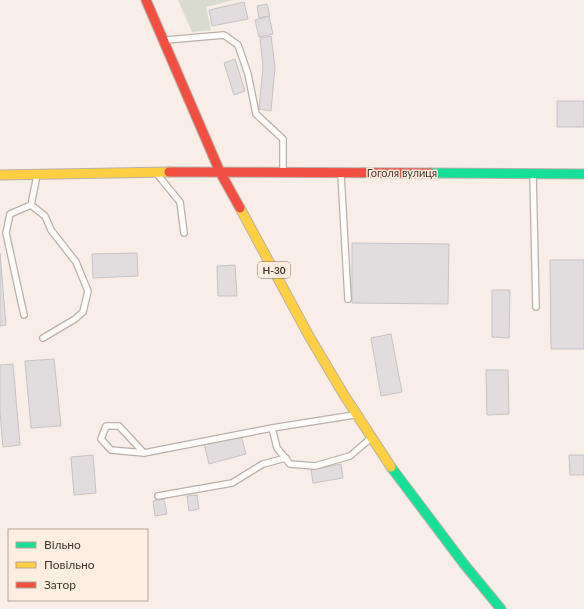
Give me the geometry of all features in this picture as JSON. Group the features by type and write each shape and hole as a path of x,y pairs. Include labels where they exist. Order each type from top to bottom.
{"main road":[{"name":"Н-30","path":"146,0 220,172 309,336 356,415 391,467 501,609"},
{"name":"Гоголя вулиця","path":"0,175 156,172 283,174 584,174"}],"lane":[{"path":"163,40 224,35 238,45 248,74 256,114 283,139 283,174"},
{"path":"156,172 180,202 184,233"},
{"path":"341,173 348,299"},
{"path":"533,174 536,307"},
{"path":"30,205 37,175"},
{"path":"24,315 6,233 10,214 30,205"},
{"path":"30,205 45,216 51,230 76,262 88,291 83,312 75,319 43,338"},
{"path":"144,453 119,426 106,426 101,439 111,450 144,453 272,428 356,415"},
{"path":"272,428 277,448 290,464 314,466 350,456 371,438"},
{"path":"158,496 232,483 263,464 286,458"}],"shaded area":[{"path":"178,0 234,0 206,7 211,30 192,32"}],"building":[{"path":"244,2 248,19 212,26 209,10"},
{"path":"267,4 270,16 259,18 257,6"},
{"path":"269,16 273,34 259,37 255,20"},
{"path":"271,36 275,67 271,111 259,109 263,67 260,38"},
{"path":"235,59 245,91 234,95 224,63"},
{"path":"557,101 584,101 584,127 557,127"},
{"path":"352,243 449,244 448,304 352,303"},
{"path":"0,253 6,325 0,326"},
{"path":"137,253 138,276 93,278 92,254"},
{"path":"550,260 584,260 584,349 551,349"},
{"path":"235,265 237,296 218,296 217,266"},
{"path":"492,290 510,290 509,338 492,337"},
{"path":"391,334 402,392 381,396 371,338"},
{"path":"54,359 61,426 31,428 25,361"},
{"path":"13,364 20,445 3,447 0,412 0,365"},
{"path":"486,370 508,370 509,414 487,415"},
{"path":"241,435 246,454 209,464 204,444"},
{"path":"93,455 96,493 74,495 71,457"},
{"path":"569,455 584,455 584,475 570,475"},
{"path":"341,464 343,478 313,483 311,470"},
{"path":"197,495 199,509 189,511 187,496"},
{"path":"164,499 167,514 155,516 153,501"}],"traffic: fast":[{"path":"430,173 584,174"},
{"path":"391,467 464,564 501,609"}],"traffic: slow":[{"path":"0,175 169,172"},
{"path":"240,208 309,336 344,395 391,467"}],"traffic: jam":[{"path":"146,0 220,172 240,208"},
{"path":"169,172 430,173"}]}
